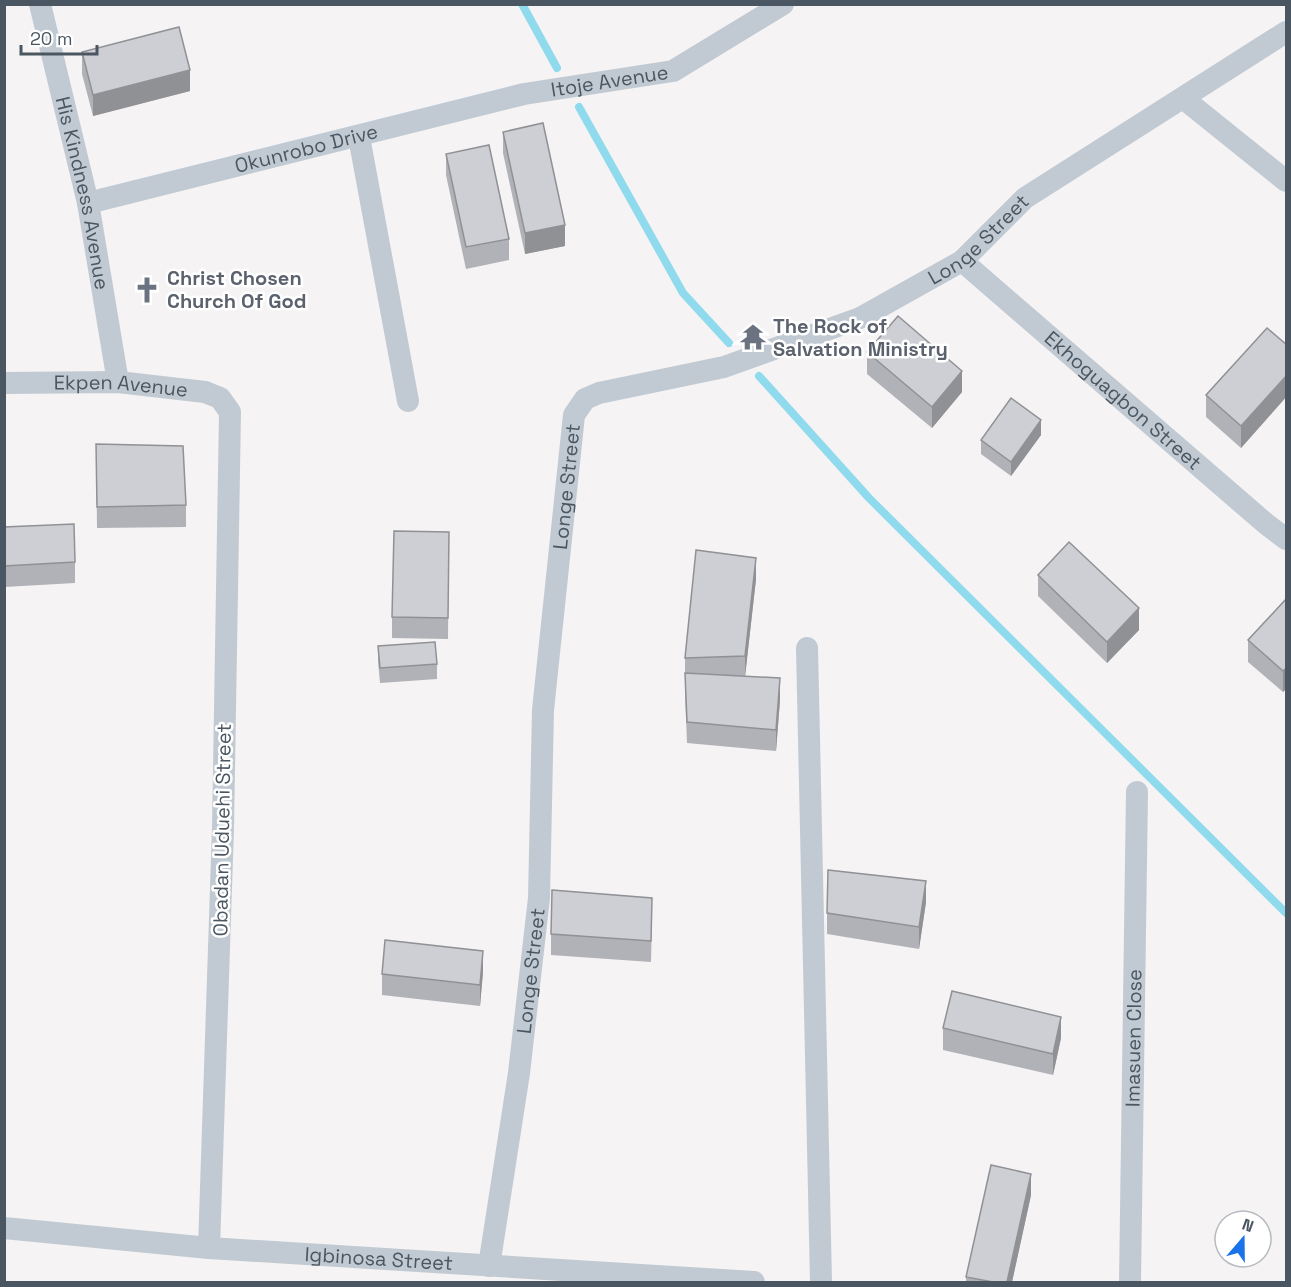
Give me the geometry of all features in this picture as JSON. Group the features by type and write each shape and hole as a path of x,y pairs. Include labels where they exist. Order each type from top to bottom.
{"street":[{"name":"His Kindness Avenue","path":"40,4 88,204 118,382"},
{"name":"Itoje Avenue","path":"524,94 673,71 783,4"},
{"name":"Longe Street","path":"489,1266 519,1073 539,898 543,710 574,415 585,399 598,393 724,367 860,318 962,261 1025,198 1287,32"},
{"name":"Okunrobo Drive","path":"88,204 524,94"},
{"path":"1184,99 1287,181"},
{"path":"359,137 408,401"},
{"name":"Ekhoguagbon Street","path":"962,261 1265,523 1287,538"},
{"name":"Ekpen Avenue","path":"4,383 118,382 205,392 220,398 230,412"},
{"name":"Obadan Uduehi Street","path":"209,1248 223,828 230,412"},
{"path":"807,648 821,1282"},
{"name":"Imasuen Close","path":"1130,1282 1137,792"},
{"name":"Igbinosa Street","path":"4,1228 209,1248 754,1282"}],"building":[{"path":"179,27 190,70 93,95 82,52"},
{"path":"543,123 565,225 525,233 503,132"},
{"path":"489,145 509,239 466,247 446,154"},
{"path":"898,316 962,371 932,407 867,352"},
{"path":"1267,328 1287,345 1287,375 1241,426 1206,395"},
{"path":"1011,398 1041,420 1011,462 981,440"},
{"path":"96,444 183,446 186,505 97,507"},
{"path":"74,524 75,562 4,566 4,527"},
{"path":"394,531 449,532 448,618 392,617"},
{"path":"1069,542 1139,608 1107,642 1038,575"},
{"path":"696,550 756,558 745,656 685,658"},
{"path":"1287,598 1287,667 1283,671 1248,640"},
{"path":"435,642 437,664 380,668 378,646"},
{"path":"685,673 780,678 776,730 687,722"},
{"path":"828,870 926,881 919,927 827,913"},
{"path":"552,890 652,898 651,941 551,934"},
{"path":"385,940 483,951 480,985 382,974"},
{"path":"952,991 1061,1017 1053,1054 943,1028"},
{"path":"991,1165 1031,1174 1007,1282 966,1277"}],"waterway":[{"path":"522,4 557,68"},
{"path":"579,107 683,293 729,343"},
{"path":"759,376 869,498 1286,913"}],"place":[{"name":"Christ Chosen Church Of God","path":"147,290"},
{"name":"The Rock of Salvation Ministry","path":"753,337"}]}
